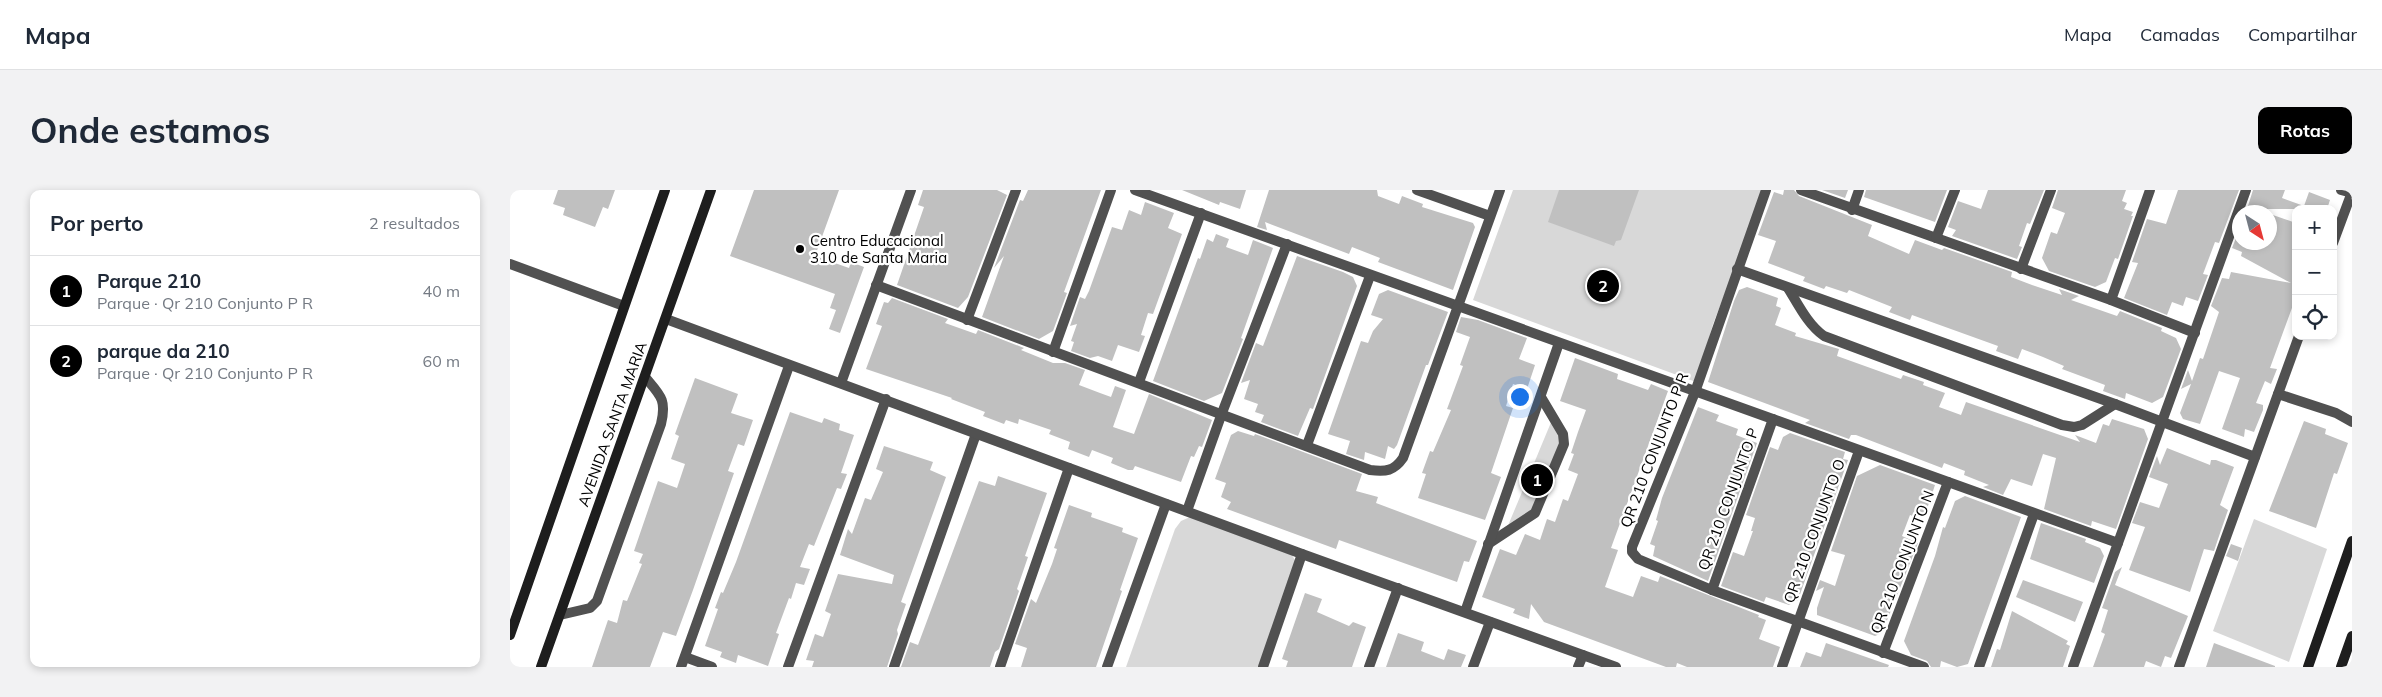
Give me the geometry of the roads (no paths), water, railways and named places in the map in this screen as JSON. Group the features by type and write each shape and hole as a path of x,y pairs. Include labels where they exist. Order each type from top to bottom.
{"main road":[{"name":"AVENIDA SANTA MARIA","path":"510,635 514,610 665,190"},
{"name":"AVENIDA SANTA MARIA","path":"541,667 711,190"},
{"path":"2309,667 2352,541"},
{"path":"2341,667 2352,636"}],"street":[{"path":"841,383 911,190"},
{"path":"967,320 1016,190"},
{"path":"1053,352 1111,190"},
{"path":"1135,190 1287,244 1370,276 1458,305 2118,543"},
{"path":"1417,190 1434,194 1490,216"},
{"path":"876,285 1370,470 1383,472 1396,468 1403,458 1500,190"},
{"name":"QR 210 CONJUNTO P R","path":"1766,190 1695,392 1632,550 1638,559 1712,590 1924,667"},
{"path":"1801,190 1852,210 2111,300 2195,333"},
{"path":"1852,210 1859,190"},
{"path":"1936,238 1954,190"},
{"path":"2021,269 2051,190"},
{"path":"2111,300 2150,190"},
{"path":"2073,667 2246,190"},
{"path":"2337,232 2352,193 2341,190"},
{"path":"1139,382 1202,213"},
{"path":"1187,511 1222,413 1287,244"},
{"path":"510,264 624,306"},
{"path":"1737,269 2116,404 2255,457"},
{"path":"1307,445 1370,276"},
{"path":"1788,288 1809,320 1824,336 2062,425 2074,427 2082,425 2116,404"},
{"path":"666,319 1302,554 1616,667"},
{"path":"2179,667 2298,340"},
{"path":"1465,612 1559,343"},
{"path":"712,667 683,662 789,366"},
{"path":"560,615 590,608 597,601 654,442 665,408 660,394 645,377"},
{"path":"2278,394 2336,413 2352,422"},
{"path":"1488,544 1536,513 1564,444 1564,434 1541,397"},
{"path":"788,667 886,399"},
{"name":"QR 210 CONJUNTO P","path":"1712,590 1773,419"},
{"path":"894,667 976,434"},
{"name":"QR 210 CONJUNTO O","path":"1782,667 1859,451"},
{"path":"1000,667 1069,468"},
{"name":"QR 210 CONJUNTO N","path":"1883,653 1948,482"},
{"path":"1107,667 1166,504"},
{"path":"1979,667 2034,514"},
{"path":"1263,667 1302,554"},
{"path":"1369,667 1398,588"},
{"path":"1473,667 1490,622"},
{"path":"1578,667 1583,655"}],"place":[{"name":"Centro Educacional 310 de Santa Maria","path":"800,249"},
{"name":"parque da 210","path":"1603,286"},
{"name":"Parque 210","path":"1537,480"}]}
